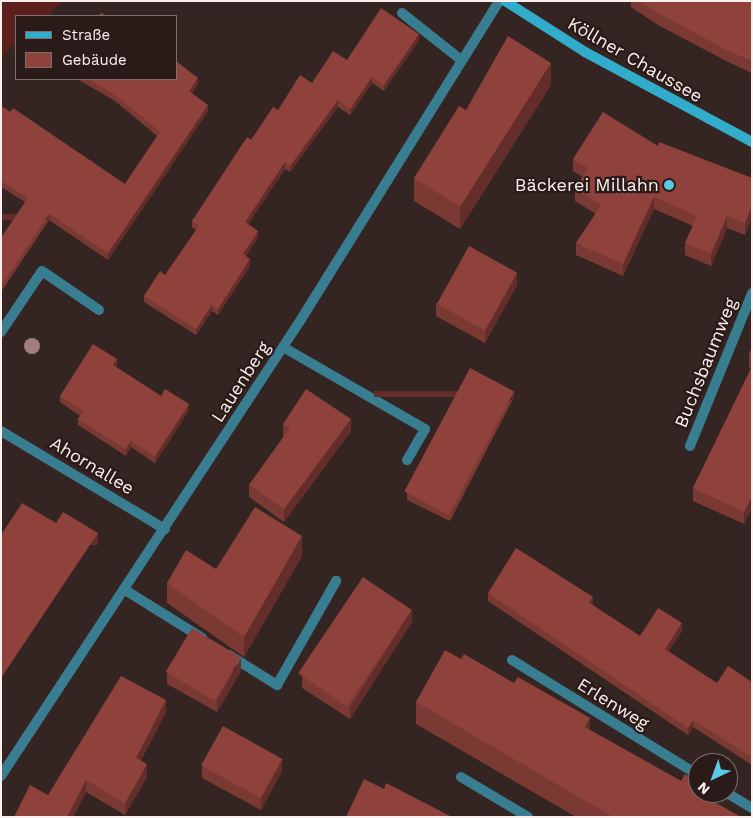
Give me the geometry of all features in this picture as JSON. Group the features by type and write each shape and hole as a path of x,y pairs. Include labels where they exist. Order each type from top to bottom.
{"street":[{"name":"Lauenberg","path":"1,776 284,347 499,1"},
{"name":"Köllner Chaussee","path":"505,1 585,52 752,142"},
{"path":"402,13 461,60"},
{"path":"1,332 42,271 99,310"},
{"name":"Buchsbaumweg","path":"690,446 752,293"},
{"path":"284,347 425,429 407,460"},
{"name":"Ahornallee","path":"1,431 166,528"},
{"path":"125,590 277,685 336,581"},
{"name":"Erlenweg","path":"512,660 688,769"},
{"path":"461,777 528,817"},
{"path":"738,800 752,808"}],"shaded area":[{"path":"1,1 63,1 48,15 15,15 15,44 1,57"}],"building":[{"path":"640,1 752,1 752,61 730,52 658,13"},
{"path":"381,8 419,34 384,85 372,77 350,109 338,100 290,166 285,162 245,222 258,231 243,254 250,259 218,309 212,305 196,329 144,296 160,271 165,275 199,226 192,221 247,137 251,140 273,107 278,110 300,75 312,83 333,51 347,60"},
{"path":"508,36 551,63 460,207 414,178 459,106 466,110"},
{"path":"178,63 198,78 189,91 208,105 108,253 49,214 1,286 1,238 28,198 1,181 1,106 10,112 13,108 125,184 160,132 115,95 90,80 178,80"},
{"path":"603,112 658,146 659,142 752,178 752,206 745,223 727,216 711,254 685,243 697,216 654,197 623,264 576,243 601,205 575,189 588,168 573,159"},
{"path":"469,246 517,273 485,330 437,304"},
{"path":"93,344 117,359 113,365 161,396 165,389 189,404 155,456 131,441 126,449 78,419 83,411 60,396"},
{"path":"752,367 752,464 750,468 752,469 752,496 744,512 693,488"},
{"path":"470,368 514,391 448,515 404,492"},
{"path":"306,389 351,419 284,509 249,485 290,428 283,424"},
{"path":"22,503 56,523 63,512 98,533 1,678 1,535"},
{"path":"255,507 302,536 244,637 167,583 186,550 216,569"},
{"path":"516,548 593,597 589,603 640,636 658,608 682,623 665,649 717,683 728,666 752,682 752,757 693,720 688,728 488,593"},
{"path":"363,577 412,610 347,706 298,673"},
{"path":"192,628 241,657 215,701 166,672"},
{"path":"445,650 461,659 464,654 514,683 518,677 590,718 585,727 681,781 685,774 688,776 688,803 716,803 741,817 613,817 416,702"},
{"path":"121,676 166,700 136,758 147,764 125,803 86,780 67,817 14,817 30,785 48,795"},
{"path":"223,726 282,759 261,798 201,765"},
{"path":"364,779 384,789 386,783 452,817 346,817"}],"place":[{"name":"Bäckerei Millahn","path":"669,185"}]}
